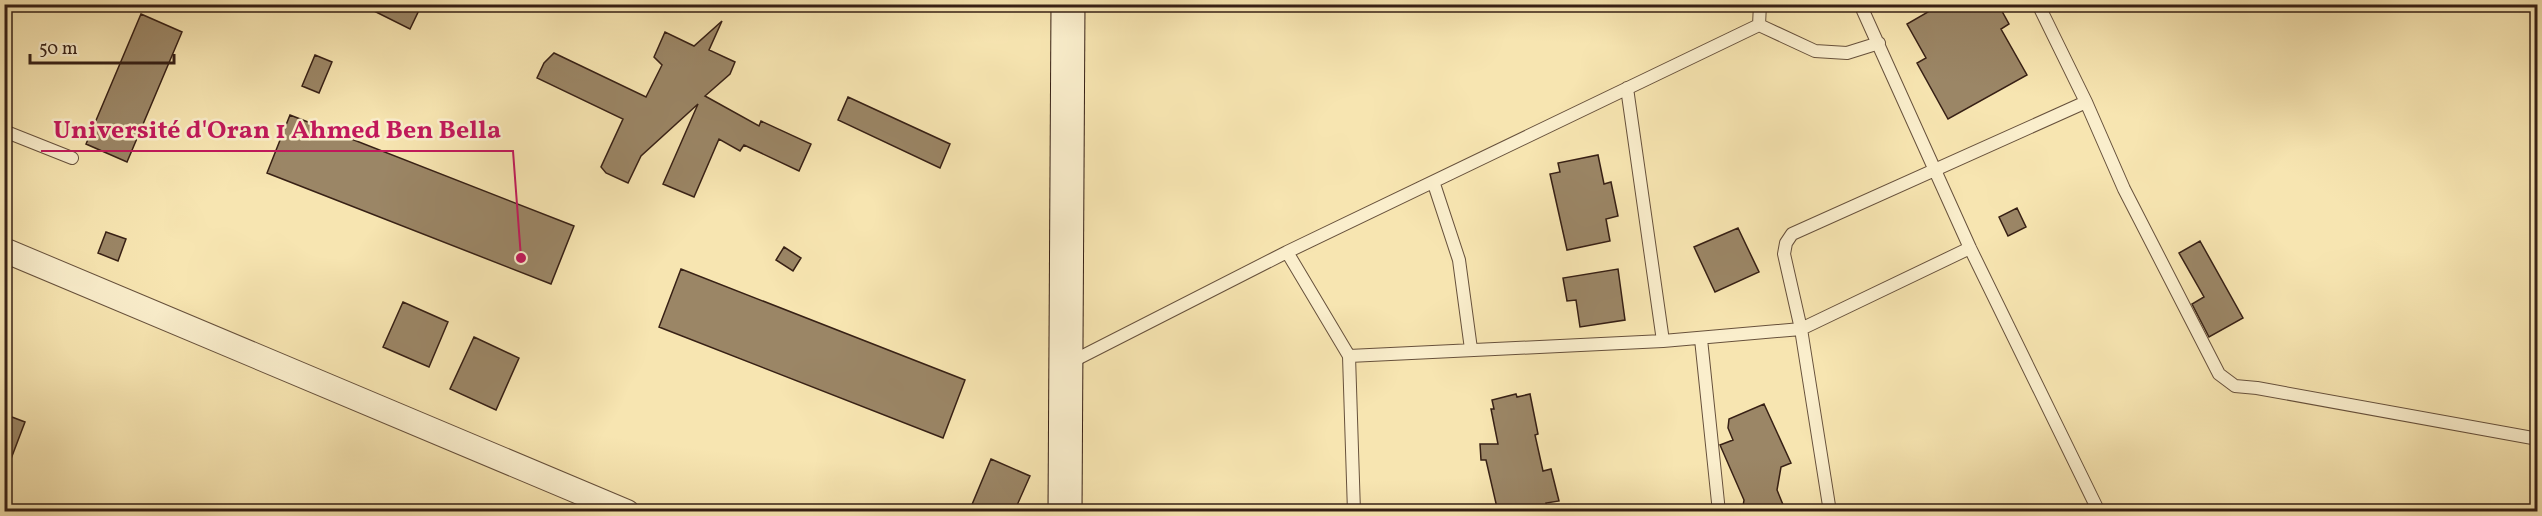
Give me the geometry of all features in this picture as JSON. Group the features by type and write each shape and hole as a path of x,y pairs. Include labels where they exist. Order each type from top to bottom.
{"main road":[{"path":"1065,512 1068,4"}],"street":[{"path":"4,250 627,512"}],"lane":[{"path":"1759,25 1760,4"},
{"path":"1860,4 1880,43 1970,248 2099,512"},
{"path":"2038,4 2086,102 2124,189 2219,374 2235,386 2257,388 2538,439"},
{"path":"1065,365 1287,252 1434,184 1759,25"},
{"path":"1759,25 1815,51 1846,53 1880,43"},
{"path":"1627,88 1663,341"},
{"path":"1830,512 1801,330 1784,254 1786,243 1792,234 2086,102"},
{"path":"4,131 72,158"},
{"path":"1434,184 1460,260 1471,349"},
{"path":"1348,356 1701,339 1801,330 1970,248"},
{"path":"1287,252 1348,356 1354,512"},
{"path":"1701,339 1719,512"}],"building":[{"path":"360,4 422,4 410,29"},
{"path":"1924,4 1998,4 2009,24 2001,29 2027,75 1948,119 1917,63 1926,58 1907,24 1928,12"},
{"path":"141,14 182,32 127,162 86,144"},
{"path":"722,21 709,50 735,62 730,74 705,96 759,126 761,121 811,144 799,171 744,145 740,151 719,139 694,197 663,184 698,104 641,156 628,183 606,173 601,167 623,119 537,78 544,63 554,53 646,97 662,65 654,57 665,32 694,46"},
{"path":"315,55 332,62 319,93 302,86"},
{"path":"848,97 950,144 940,168 838,120"},
{"path":"290,115 574,226 551,284 267,173"},
{"path":"1598,155 1604,184 1611,182 1618,216 1606,219 1610,241 1567,250 1550,174 1560,172 1558,163"},
{"path":"2017,208 2026,227 2008,236 1999,217"},
{"path":"1738,228 1759,272 1715,292 1694,247"},
{"path":"106,232 126,239 118,261 98,253"},
{"path":"2200,241 2243,318 2209,337 2192,304 2204,297 2179,253"},
{"path":"784,247 801,258 793,271 776,260"},
{"path":"681,269 965,380 943,438 659,327"},
{"path":"1618,269 1625,320 1580,327 1576,300 1567,301 1563,278"},
{"path":"403,302 448,322 429,367 383,347"},
{"path":"474,337 519,358 496,410 450,389"},
{"path":"1516,394 1517,397 1530,394 1538,434 1535,435 1543,471 1551,469 1559,501 1546,503 1548,512 1498,512 1486,460 1481,460 1480,444 1498,444 1491,409 1494,409 1492,400"},
{"path":"1764,404 1791,463 1781,467 1777,490 1786,512 1742,512 1744,500 1720,445 1733,440 1728,428 1729,419"},
{"path":"4,414 25,422 6,472 4,472"},
{"path":"991,459 1030,476 1014,512 981,512 971,507"}],"place":[{"name":"Université d'Oran 1 Ahmed Ben Bella","path":"521,258"}]}
